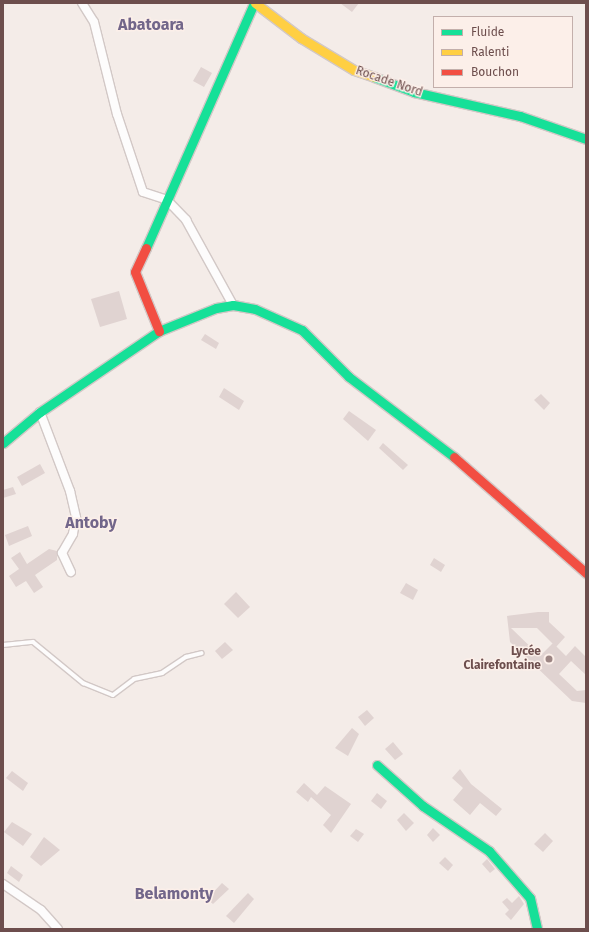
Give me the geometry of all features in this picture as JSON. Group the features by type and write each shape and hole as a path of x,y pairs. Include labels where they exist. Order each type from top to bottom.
{"street":[{"path":"82,3 94,22 116,114 143,192 167,200 186,220 233,306"},
{"path":"159,331 135,272 254,3"},
{"name":"Rocade Nord","path":"254,3 301,38 354,70 414,92 520,116 586,139"},
{"path":"3,443 40,412 159,331 203,313 233,306 274,315 302,330 349,377 481,478 586,573"},
{"path":"40,412 70,490 76,518 73,534 62,554 71,572"},
{"path":"377,765 423,806 489,851 530,898 536,929"},
{"path":"3,884 41,910 58,929"}],"lane":[{"path":"3,645 18,640 33,642 83,683 113,696 134,679 162,673 186,657 202,653"}],"building":[{"path":"340,3 359,3 352,12"},
{"path":"201,67 212,73 204,87 193,81"},
{"path":"119,291 127,319 100,327 91,299"},
{"path":"205,334 219,343 216,349 201,340"},
{"path":"224,388 244,401 239,410 219,397"},
{"path":"541,394 550,403 544,410 534,400"},
{"path":"349,411 376,430 368,441 343,419"},
{"path":"383,443 408,465 403,470 379,448"},
{"path":"40,464 45,473 22,486 17,477"},
{"path":"13,487 16,494 3,498 3,490"},
{"path":"28,526 32,536 9,546 5,535"},
{"path":"49,549 57,551 57,560 35,575 43,587 34,593 26,581 16,587 9,576 19,569 11,558 20,552 27,564"},
{"path":"434,558 445,565 441,572 430,565"},
{"path":"406,583 418,590 413,600 400,593"},
{"path":"236,592 250,607 238,618 224,604"},
{"name":"Lycée Clairefontaine","path":"549,612 549,622 565,637 556,646 566,656 575,646 586,657 586,675 571,661 559,674 577,691 586,690 586,703 572,701 510,642 507,616","holes":["511,628 537,628 552,644 540,656"]},
{"path":"225,642 233,650 222,659 215,651"},
{"path":"367,710 374,718 365,726 358,717"},
{"path":"352,728 359,734 348,756 335,748"},
{"path":"393,742 403,754 395,760 385,749"},
{"path":"460,769 471,784 502,809 496,816 480,803 470,815 453,800 463,788 452,778"},
{"path":"12,771 28,783 23,791 6,778"},
{"path":"304,783 317,795 325,786 351,804 331,833 323,825 331,815 311,797 308,802 296,792"},
{"path":"377,793 387,801 381,809 371,801"},
{"path":"404,813 414,823 406,831 397,820"},
{"path":"12,822 32,834 23,846 4,832"},
{"path":"433,828 440,835 433,842 427,835"},
{"path":"356,829 364,834 358,842 350,836"},
{"path":"545,833 553,841 543,852 534,844"},
{"path":"44,837 60,850 41,866 30,857"},
{"path":"445,857 453,865 448,871 439,863"},
{"path":"487,859 495,869 490,873 482,864"},
{"path":"11,866 23,875 19,882 7,873"},
{"path":"222,883 229,889 213,904 207,899"},
{"path":"248,893 254,899 234,923 226,916"},
{"path":"519,896 524,904 511,920 505,914 509,910 502,902 507,898 512,903"}],"traffic: fast":[{"path":"146,248 254,3"},
{"path":"374,77 414,92 520,116 586,139"},
{"path":"3,443 40,412 159,331 216,308 233,305 255,309 302,330 349,377 454,457"},
{"path":"377,765 423,806 489,851 530,898 537,929"}],"traffic: slow":[{"path":"255,3 301,38 354,70 374,77"}],"traffic: jam":[{"path":"146,248 135,272 159,331"},
{"path":"454,457 586,573"}],"place":[{"name":"Lycée Clairefontaine","path":"549,659"}],"district":[{"name":"Abatoara","path":"151,25"},
{"name":"Antoby","path":"91,523"},
{"name":"Belamonty","path":"174,894"}]}
